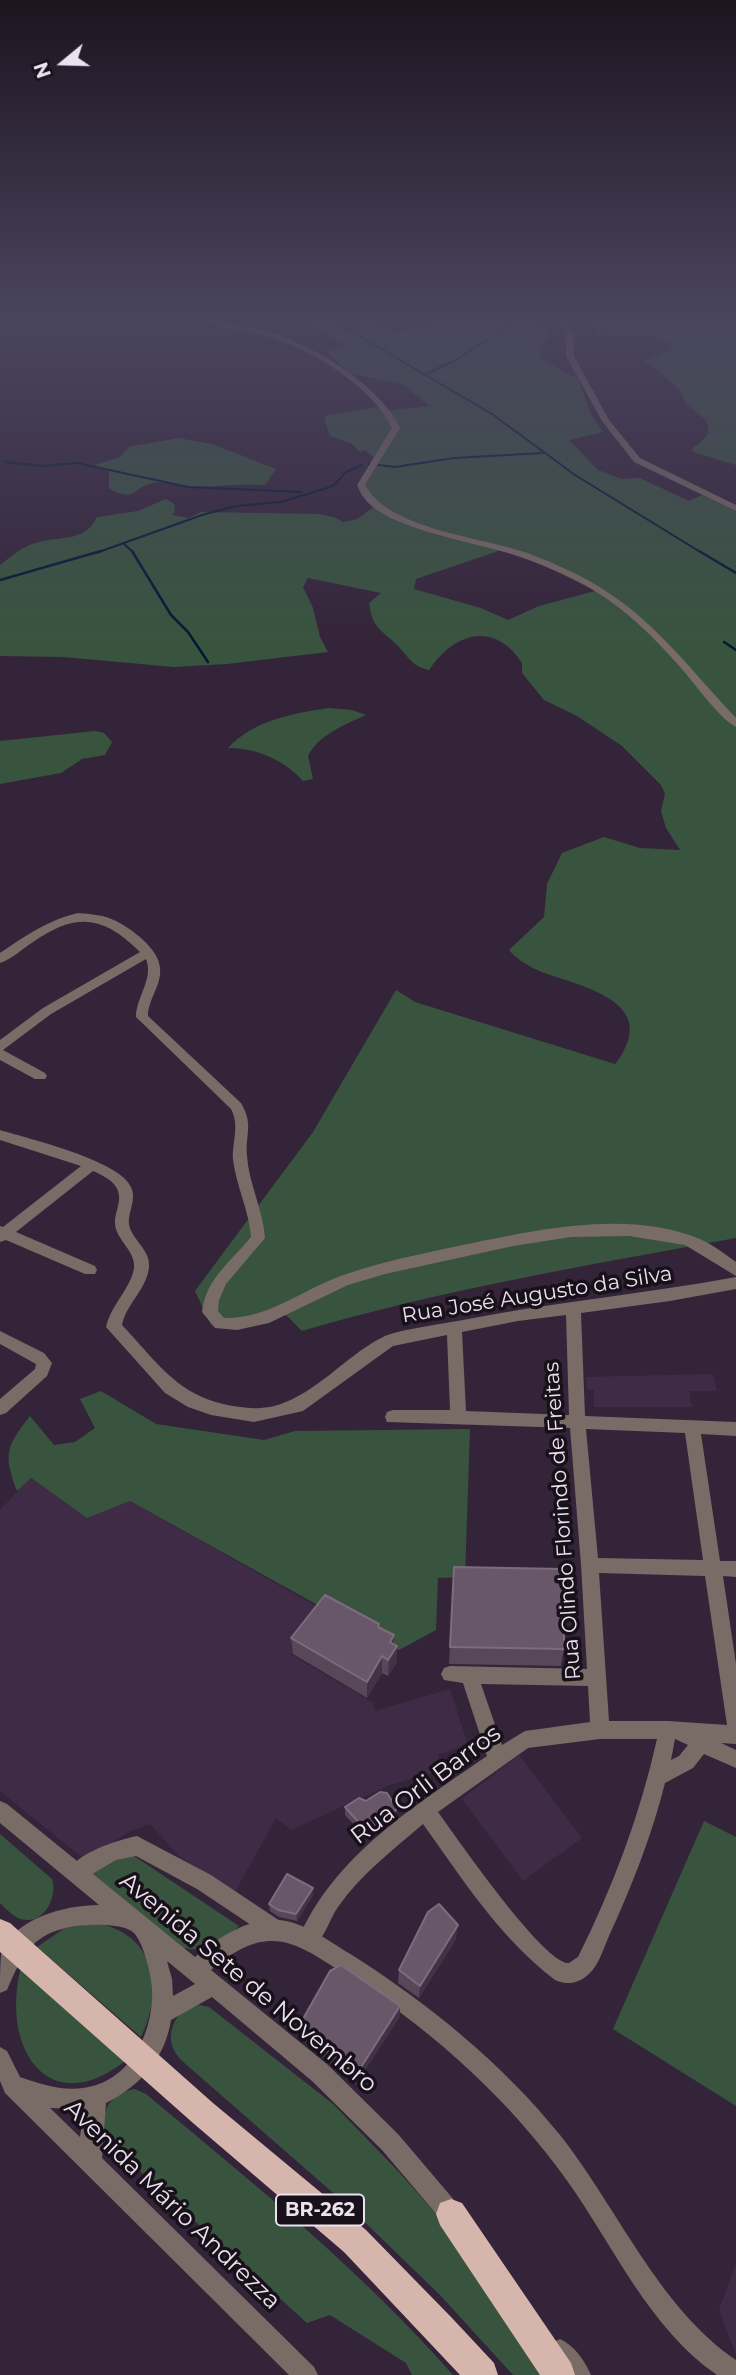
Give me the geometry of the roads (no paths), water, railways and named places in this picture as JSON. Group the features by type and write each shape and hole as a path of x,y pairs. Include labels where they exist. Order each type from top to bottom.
{"highway":[{"name":"BR-262","path":"8,1940 203,2113 355,2241 482,2375"},
{"path":"451,2214 559,2375"}],"street":[{"path":"395,427 395,433 361,485 363,494 371,502 417,524 526,556 597,589 640,621 736,723"},
{"path":"611,427 637,460 736,508"},
{"path":"0,959 60,919 83,916 102,920 128,934 152,960 154,973 143,1003 142,1017 236,1106 244,1119 240,1160 256,1216 258,1238 220,1280 213,1294 209,1312 220,1324 232,1326 265,1320 343,1281 382,1270 522,1238 581,1229 651,1233 688,1240 706,1247 736,1270"},
{"path":"0,1047 47,1011 147,953"},
{"path":"0,1054 40,1076"},
{"path":"0,1135 92,1165"},
{"path":"2,1234 92,1165"},
{"name":"Rua José Augusto da Silva","path":"92,1165 119,1180 125,1189 127,1199 122,1225 142,1262 141,1273 114,1318 117,1333 171,1388 194,1402 211,1408 254,1415 297,1406 389,1341 573,1308 736,1283"},
{"path":"2,1234 89,1269"},
{"name":"Rua Olindo Florindo de Freitas","path":"573,1308 577,1423 590,1565 600,1730"},
{"path":"454,1328 458,1417"},
{"path":"0,1336 39,1357 44,1363 41,1371 0,1408"},
{"path":"393,1417 458,1417 736,1429"},
{"path":"692,1427 736,1724"},
{"path":"590,1565 736,1569"},
{"path":"450,1674 596,1678"},
{"path":"469,1675 497,1758"},
{"name":"Rua Orli Barros","path":"309,1940 343,1883 425,1810 525,1740 600,1730 675,1730 736,1735"},
{"path":"425,1810 512,1926 536,1953 562,1973 574,1973 585,1964 611,1910 675,1730 736,1759"},
{"path":"659,1776 686,1762 701,1743"},
{"name":"Avenida Sete de Novembro","path":"0,1811 214,1985 352,2103 390,2142 451,2214 579,2375"},
{"path":"77,1873 113,1851 137,1846 204,1882 276,1930 309,1940 396,1994 436,2027 529,2117 575,2172 673,2315 727,2369"},
{"path":"0,1983 8,1940 72,1916 100,1914 139,1925 157,1955 162,1974 164,2012 155,2039 131,2075 96,2096 61,2099 41,2096 6,2080"},
{"path":"192,1997 195,1970 220,1947 244,1937 276,1930"},
{"path":"164,2012 214,1985"},
{"name":"Avenida Mário Andrezza","path":"0,2058 6,2080 306,2375"},
{"path":"91,2162 96,2096"}],"waterway":[{"path":"509,427 575,475 702,553"},
{"path":"369,464 395,467 454,458 543,453"},
{"path":"6,462 42,466 77,463 188,487 301,492"},
{"path":"123,543 202,515 236,506 281,502 327,488 334,485 346,472 362,465"},
{"path":"96,553 123,543"},
{"path":"123,543 132,551"},
{"path":"0,580 101,551"},
{"path":"132,551 171,615 188,632 208,662"},
{"path":"699,551 736,573"},
{"path":"724,642 736,650"}]}
